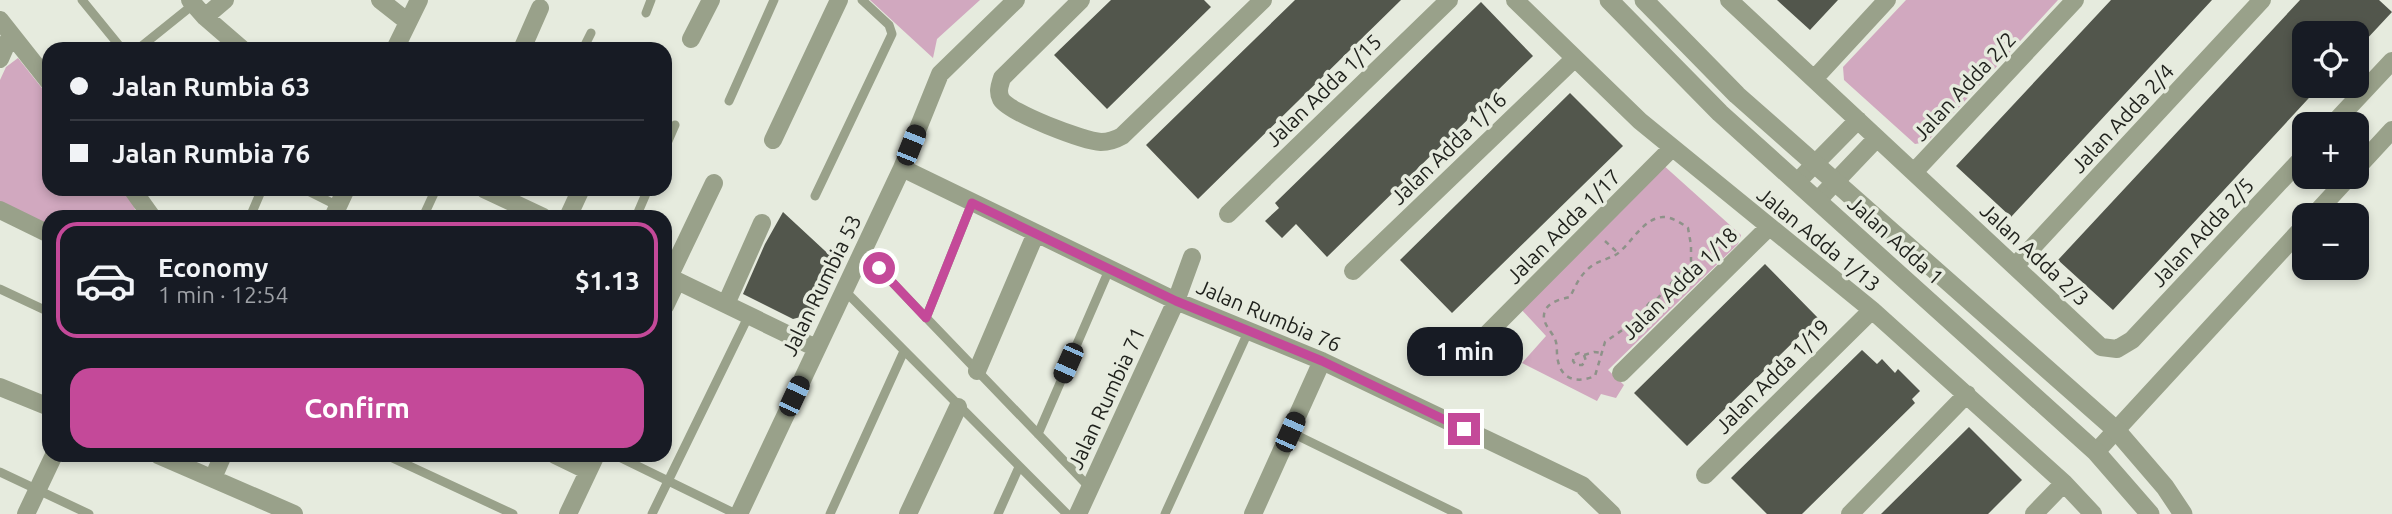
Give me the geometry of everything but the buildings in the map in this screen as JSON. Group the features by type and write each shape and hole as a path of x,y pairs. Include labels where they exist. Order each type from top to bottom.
{"street":[{"path":"196,7 225,0"},
{"path":"380,0 408,22"},
{"path":"398,42 419,0"},
{"path":"691,39 711,0"},
{"path":"774,140 839,0"},
{"name":"Jalan Rumbia 53","path":"738,514 902,168 940,74 1016,0"},
{"path":"1081,0 1002,78 998,90 1002,100 1017,112 1088,140 1112,141 1122,136 1263,0"},
{"name":"Jalan Adda 1/15","path":"1228,214 1449,0"},
{"name":"Jalan Adda 1/13","path":"1515,0 1640,121 1872,310 2064,483 2093,514"},
{"name":"Jalan Adda 1","path":"1609,0 1720,113 2096,452 2150,514"},
{"name":"Jalan Adda 1","path":"1644,0 1737,95 2116,430 2165,487 2183,514"},
{"path":"1729,0 1877,138 1818,200"},
{"path":"1814,79 1887,0"},
{"name":"Jalan Adda 2/2","path":"1914,172 2075,0"},
{"name":"Jalan Adda 2/4","path":"2015,267 2262,0"},
{"path":"196,7 234,42"},
{"path":"525,42 541,8"},
{"path":"0,59 6,27"},
{"path":"6,27 42,73"},
{"name":"Jalan Adda 1/16","path":"1353,271 1575,58"},
{"path":"2344,112 2392,61"},
{"path":"1797,182 1858,120"},
{"path":"2369,155 2392,130"},
{"name":"Jalan Adda 2/3","path":"1877,138 2101,347 2117,349 2132,340"},
{"name":"Jalan Adda 1/17","path":"1485,336 1672,148"},
{"name":"Jalan Rumbia 76","path":"902,168 1109,270 1176,301 1322,361 1581,485 1611,514"},
{"name":"Jalan Adda 2/5","path":"2132,340 2292,169"},
{"path":"672,274 714,183"},
{"path":"2325,203 2338,189"},
{"path":"500,196 519,204"},
{"path":"0,210 42,231"},
{"path":"726,304 762,223"},
{"name":"Jalan Adda 1/18","path":"1621,373 1769,227"},
{"path":"977,371 1036,233"},
{"path":"2096,452 2292,239"},
{"name":"Jalan Rumbia 71","path":"1077,514 1176,301 1192,257"},
{"path":"672,279 816,348"},
{"name":"Jalan Adda 1/19","path":"1705,475 1872,310"},
{"path":"1257,513 1322,361"},
{"path":"0,387 42,404"},
{"path":"1850,514 1967,394"},
{"path":"908,514 958,407"},
{"path":"26,514 51,462"},
{"path":"175,462 294,514"},
{"path":"213,478 220,462"},
{"path":"568,514 592,463"},
{"path":"2034,514 2064,483"}],"lane":[{"path":"82,0 116,42"},
{"path":"646,13 651,0"},
{"path":"729,101 774,0"},
{"path":"815,196 892,34 888,25 862,0"},
{"path":"148,42 196,7"},
{"path":"586,42 591,33"},
{"path":"672,132 675,125"},
{"path":"313,196 332,210"},
{"path":"926,318 972,203"},
{"path":"863,252 1090,488"},
{"path":"1038,434 1109,270"},
{"path":"0,289 42,309"},
{"path":"844,290 1067,514"},
{"path":"652,514 749,315"},
{"path":"1165,514 1249,330"},
{"path":"830,514 904,351"},
{"path":"1290,432 1458,514"},
{"path":"401,462 513,514"},
{"path":"628,462 738,514"},
{"path":"998,514 1019,467"},
{"path":"0,472 89,514"}],"path":[{"path":"1663,217 1676,220 1688,228 1691,261 1657,299 1651,301 1634,323 1605,342 1595,376 1584,381 1569,379 1558,362 1556,339 1546,327 1546,309 1553,302 1570,297 1579,279 1596,263 1618,253 1650,221 1663,217"},
{"path":"1657,299 1676,318"},
{"path":"1584,355 1602,353"}],"shaded area":[{"path":"870,0 980,0 937,39 933,58"},
{"path":"1906,0 2058,0 1927,142 1915,144 1844,80 1843,67"},
{"path":"18,58 42,88 42,196 128,196 135,210 42,210 42,224 0,204 0,80 6,67"},
{"path":"1662,164 1741,235 1738,244 1608,370 1624,385 1616,398 1601,394 1597,401 1522,363 1546,336 1519,307"}],"route":[{"path":"879,268 926,318 972,203 1176,301 1322,361 1464,429"}]}
